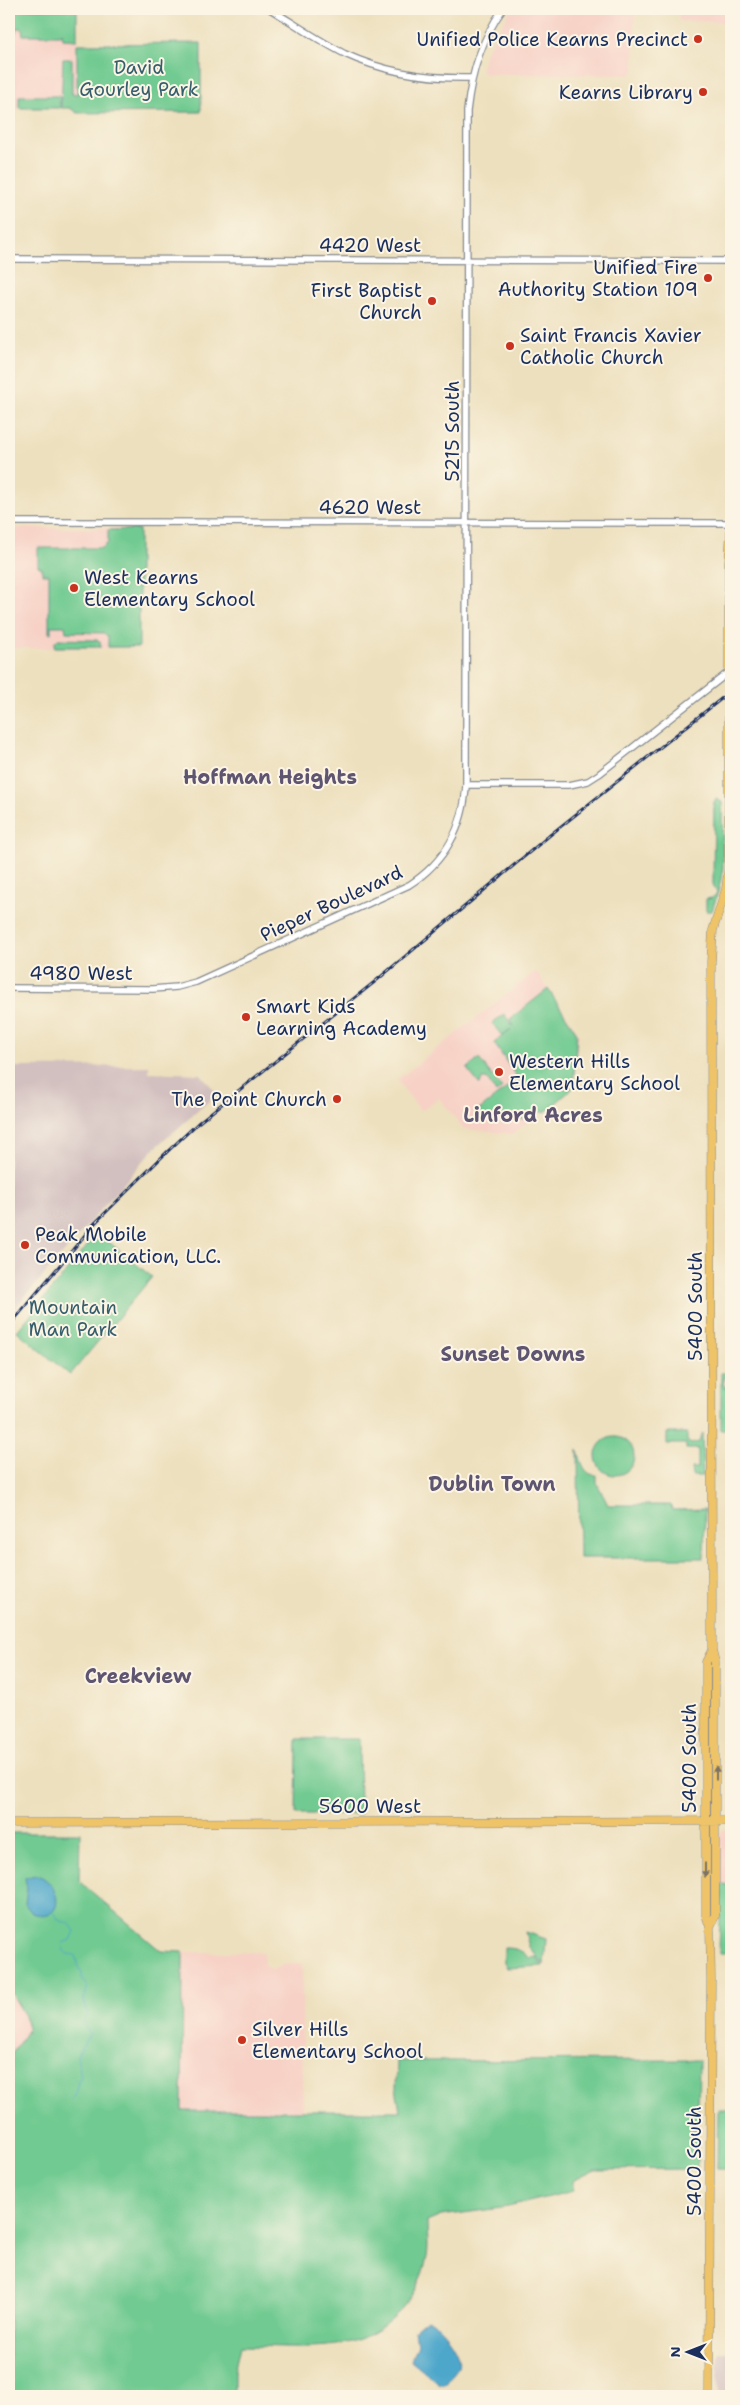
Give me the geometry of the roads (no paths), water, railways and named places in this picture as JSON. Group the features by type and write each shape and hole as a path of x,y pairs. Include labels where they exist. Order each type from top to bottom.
{"main road":[{"name":"5400 South","path":"710,1927 715,1916 716,1821 716,1699 715,1662 712,1650 712,962 713,930 729,876 731,794 729,562 731,528"},
{"name":"5400 South","path":"709,2396 710,1927 706,1915 706,1662 712,1650"},
{"name":"5600 West","path":"9,1823 731,1822"}],"street":[{"path":"270,9 322,41 367,62 429,76 472,78"},
{"name":"5215 South","path":"466,785 466,128 472,78 486,37 503,9"},
{"name":"4420 West","path":"9,260 731,260"},
{"name":"4620 West","path":"9,522 731,523"},
{"path":"466,785 569,785 588,781 729,672"},
{"name":"Pieper Boulevard","path":"153,988 177,987 196,982 416,880 439,860 454,837 464,806 466,785"},
{"name":"4980 West","path":"9,988 153,988"}],"water":[{"path":"35,1875 43,1878 50,1884 55,1891 57,1899 56,1907 52,1912 44,1915 32,1913 25,1904 27,1888 25,1878"},
{"path":"427,2319 438,2326 449,2339 454,2346 459,2360 458,2366 444,2384 440,2384 411,2360 417,2345 415,2329"}],"waterway":[{"path":"53,1911 60,1921 69,1923 75,1931 71,1940 62,1943 67,1954 75,1955 78,1967 82,1972 82,1980 88,1987 84,1999 88,2014 84,2018 83,2024 90,2034 77,2055 81,2077 78,2081 75,2096 71,2099"}],"railway":[{"path":"9,1326 95,1223 198,1123 377,980 550,835 731,691"}],"place":[{"name":"Unified Police Kearns Precinct","path":"698,39"},
{"name":"Kearns Library","path":"703,92"},
{"name":"Unified Fire Authority Station 109","path":"708,278"},
{"name":"First Baptist Church","path":"432,301"},
{"name":"Saint Francis Xavier Catholic Church","path":"510,346"},
{"name":"West Kearns Elementary School","path":"74,588"},
{"name":"Smart Kids Learning Academy","path":"246,1017"},
{"name":"Western Hills Elementary School","path":"499,1072"},
{"name":"The Point Church","path":"337,1099"},
{"name":"Peak Mobile Communication, LLC.","path":"25,1245"},
{"name":"Silver Hills Elementary School","path":"242,2040"}],"district":[{"name":"Hoffman Heights","path":"270,777"},
{"name":"Linford Acres","path":"533,1115"},
{"name":"Sunset Downs","path":"513,1354"},
{"name":"Dublin Town","path":"492,1484"},
{"name":"Creekview","path":"138,1676"}],"park label":[{"name":"David Gourley Park","path":"139,78"},
{"name":"Mountain Man Park","path":"73,1318"}]}
